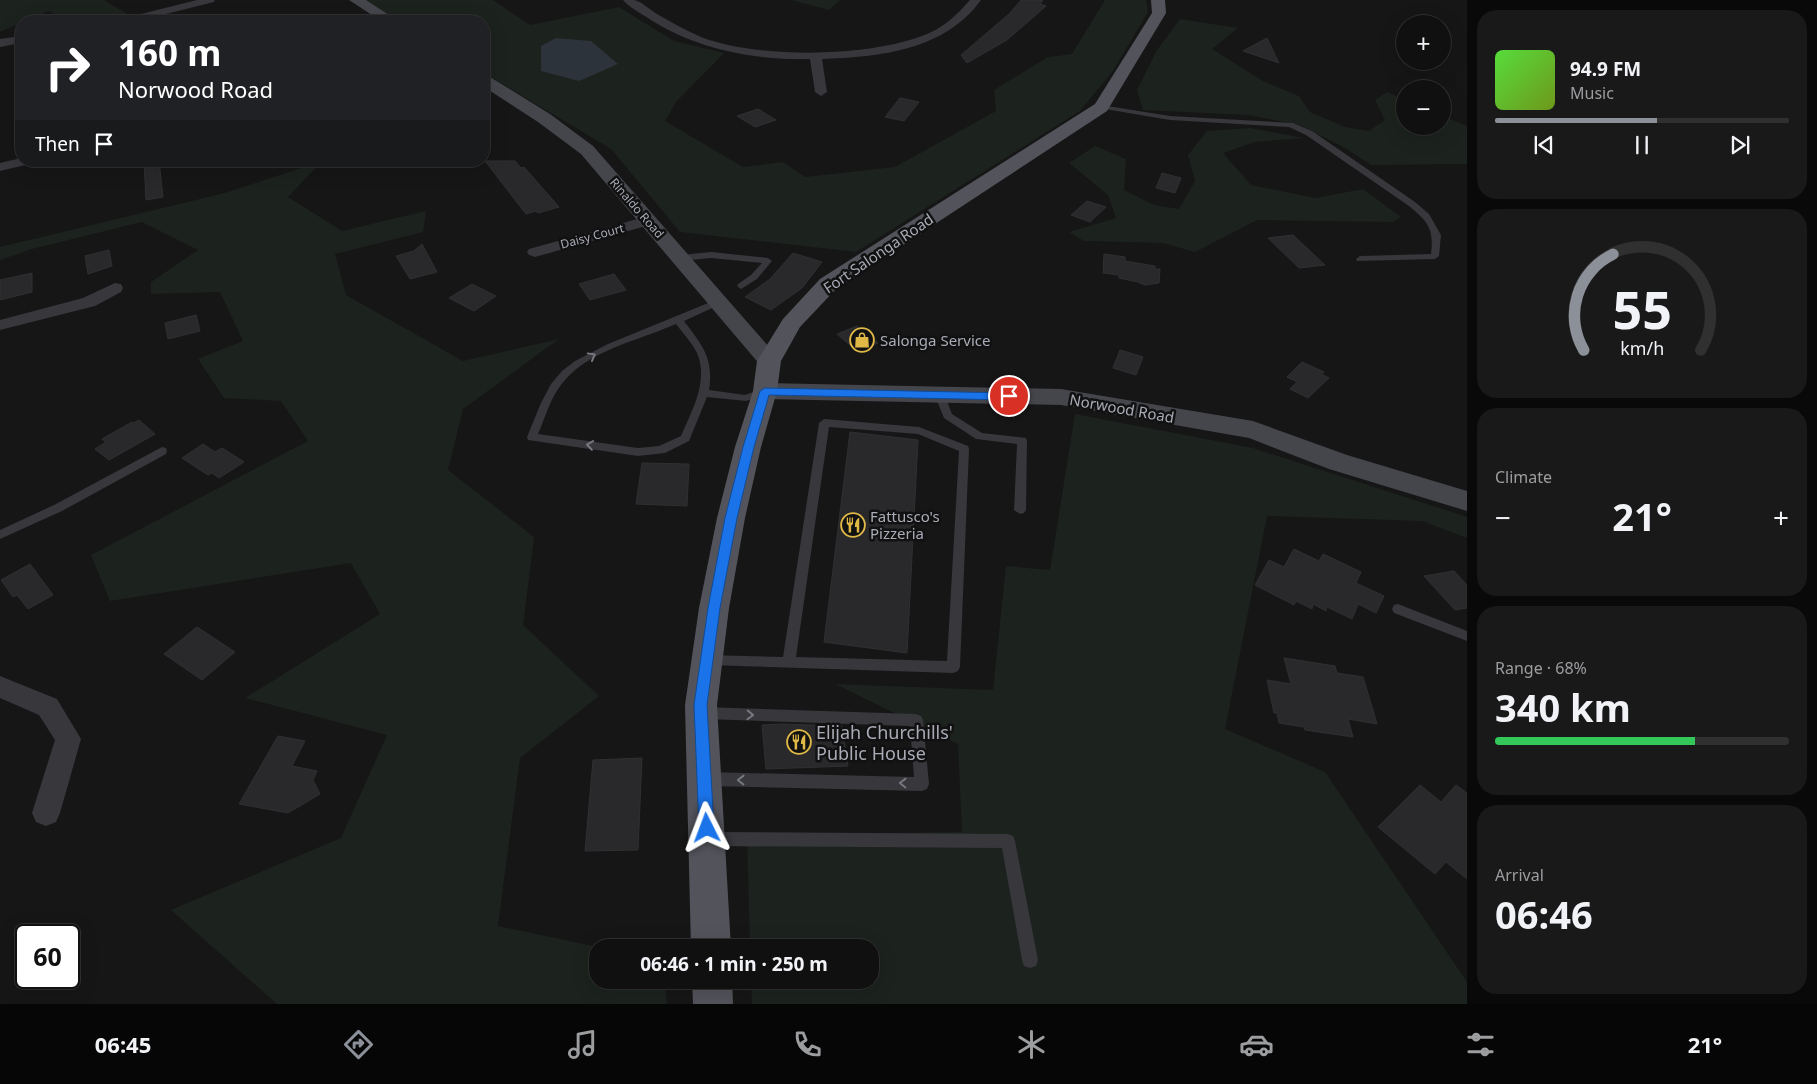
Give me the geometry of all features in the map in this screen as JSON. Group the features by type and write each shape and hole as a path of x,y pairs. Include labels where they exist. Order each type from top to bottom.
{"main road":[{"name":"Fort Salonga Road","path":"711,939 701,713 714,608 731,518 748,447 765,391 769,361 791,324 828,284 1101,107 1159,13 1158,0"},
{"path":"712,989 713,1004"}],"street":[{"path":"149,15 210,0"},
{"path":"356,0 381,15"},
{"path":"628,0 666,26 722,47 776,54 816,56 869,51 926,38 949,27 976,0"},
{"path":"0,44 15,41"},
{"path":"816,56 821,92"},
{"name":"Rinaldo Road","path":"490,84 544,118 587,150 769,361"},
{"path":"0,167 15,163"},
{"name":"Daisy Court","path":"535,252 648,221"},
{"path":"0,325 89,302 115,288"},
{"name":"Norwood Road","path":"765,391 1061,397 1254,430 1338,462 1467,501"},
{"path":"0,687 48,707 68,739 46,813"}],"lane":[{"path":"1101,107 1170,118 1290,125 1309,133 1412,204 1426,216 1437,235 1435,256 1360,259"},
{"path":"680,258 711,255 768,261 754,277 741,286"},
{"path":"678,320 704,356 707,376 704,393 685,438 661,450 638,452 532,437 556,383 570,370 614,345 661,329 678,320 718,302"},
{"path":"704,393 746,398 765,391"},
{"path":"940,396 948,416 980,436 1022,441 1020,510"},
{"path":"707,660 953,667 964,449 920,431 824,423 789,662"},
{"path":"0,535 58,508 162,451"},
{"path":"1398,609 1467,636"},
{"path":"701,713 916,720 922,784 704,779"},
{"path":"707,839 1008,841 1030,960"}],"shaded area":[{"path":"0,0 104,0 129,15 58,15 48,11 39,15 15,15 15,25 0,32"},
{"path":"363,0 493,0 530,25 619,7 674,41 724,53 676,102 665,121 743,167 783,162 805,177 895,167 996,111 994,90 1048,57 1072,54 1105,0 1146,0 1148,12 1113,71 1080,111 856,252 680,232 611,149 490,77 490,15 388,15"},
{"path":"791,0 840,0 829,10"},
{"path":"1180,19 1238,28 1212,49 1263,81 1299,96 1310,112 1345,127 1369,131 1385,120 1375,100 1387,92 1396,96 1396,135 1451,135 1451,119 1467,126 1467,164 1371,165 1345,148 1300,125 1248,115 1143,110 1137,90 1157,50"},
{"path":"556,38 591,41 618,64 579,81 541,71 541,46"},
{"path":"1250,128 1304,138 1255,142 1223,153 1251,185 1315,198 1363,189 1401,217 1393,222 1257,220 1195,252 1163,243 1084,241 1069,232 1116,218 1108,195 1069,163 1095,146 1126,159 1124,190 1154,205 1179,209 1195,181 1188,155 1207,131"},
{"path":"304,167 316,167 288,197 342,231 426,211 423,232 335,254 346,295 463,361 559,339 463,409 448,470 534,537 523,625 599,696 520,758 498,926 589,945 589,989 666,989 667,1004 277,1004 171,910 341,838 387,735 245,698 380,614 351,563 110,601 91,555 308,441 281,401 224,398 198,359 243,341 220,292 151,294 151,282 198,250 142,222 32,249 0,260 0,247 225,193"},
{"path":"1075,414 1253,448 1467,517 1467,538 1422,521 1267,516 1225,729 1325,772 1467,982 1467,1004 752,1004 751,989 879,989 879,939 750,939 747,835 962,832 958,744 835,684 993,690 1006,566 1050,570"}],"building":[{"path":"1021,0 1043,0 1040,4 1046,6 1007,40 967,63 961,55 1009,14"},
{"path":"1267,38 1279,63 1243,51"},
{"path":"900,98 919,102 904,121 885,117"},
{"path":"758,109 776,120 755,127 737,116"},
{"path":"490,161 515,161 521,168 524,167 559,207 538,213 536,211 526,214 490,167"},
{"path":"144,167 160,167 163,197 146,200"},
{"path":"1162,173 1181,178 1175,193 1156,188"},
{"path":"1087,201 1106,207 1090,222 1071,215"},
{"path":"1293,235 1325,265 1299,268 1268,238"},
{"path":"422,244 437,272 410,279 396,256 414,251"},
{"path":"109,250 112,266 88,274 85,256"},
{"path":"793,253 822,262 802,288 771,310 745,297 770,279"},
{"path":"1104,254 1125,257 1125,261 1155,266 1155,269 1160,269 1159,283 1145,285 1119,278 1119,275 1103,273"},
{"path":"32,273 32,292 0,300 0,280"},
{"path":"614,274 626,290 590,300 579,284"},
{"path":"472,284 496,296 474,311 449,298"},
{"path":"196,315 200,331 168,339 165,323"},
{"path":"857,326 878,343 858,352 837,334"},
{"path":"1120,350 1143,357 1136,375 1113,368"},
{"path":"1302,362 1324,372 1321,374 1329,378 1308,398 1290,389 1297,382 1287,377"},
{"path":"139,420 155,434 109,460 95,449 106,442 102,439"},
{"path":"850,432 918,440 907,653 824,642"},
{"path":"203,444 215,452 222,448 244,462 219,478 212,473 208,475 182,458"},
{"path":"642,463 689,464 687,506 636,504"},
{"path":"1294,549 1319,561 1323,554 1361,572 1356,583 1384,596 1376,613 1358,604 1352,619 1327,607 1326,611 1313,604 1312,609 1296,601 1294,605 1255,585 1269,560 1284,567"},
{"path":"30,564 53,595 28,609 17,595 13,597 1,580"},
{"path":"1454,571 1467,585 1467,608 1455,610 1424,576"},
{"path":"197,627 235,652 202,680 164,654"},
{"path":"1284,658 1335,666 1337,673 1363,677 1377,724 1348,719 1353,737 1305,730 1304,727 1279,723 1277,713 1274,713 1267,680 1291,684"},
{"path":"762,725 842,726 848,766 766,769"},
{"path":"278,736 305,741 292,766 317,771 313,780 320,794 288,813 239,804"},
{"path":"642,758 638,850 585,851 593,760"},
{"path":"1420,785 1441,802 1456,785 1467,793 1467,879 1446,862 1435,874 1378,827"}],"place":[{"name":"Salonga Service","path":"862,340"},
{"name":"Fattusco's Pizzeria","path":"853,525"},
{"name":"Elijah Churchills' Public House","path":"799,742"}],"route":[{"path":"707,828 701,705 714,608 731,518 748,447 765,391 1009,396"}]}
